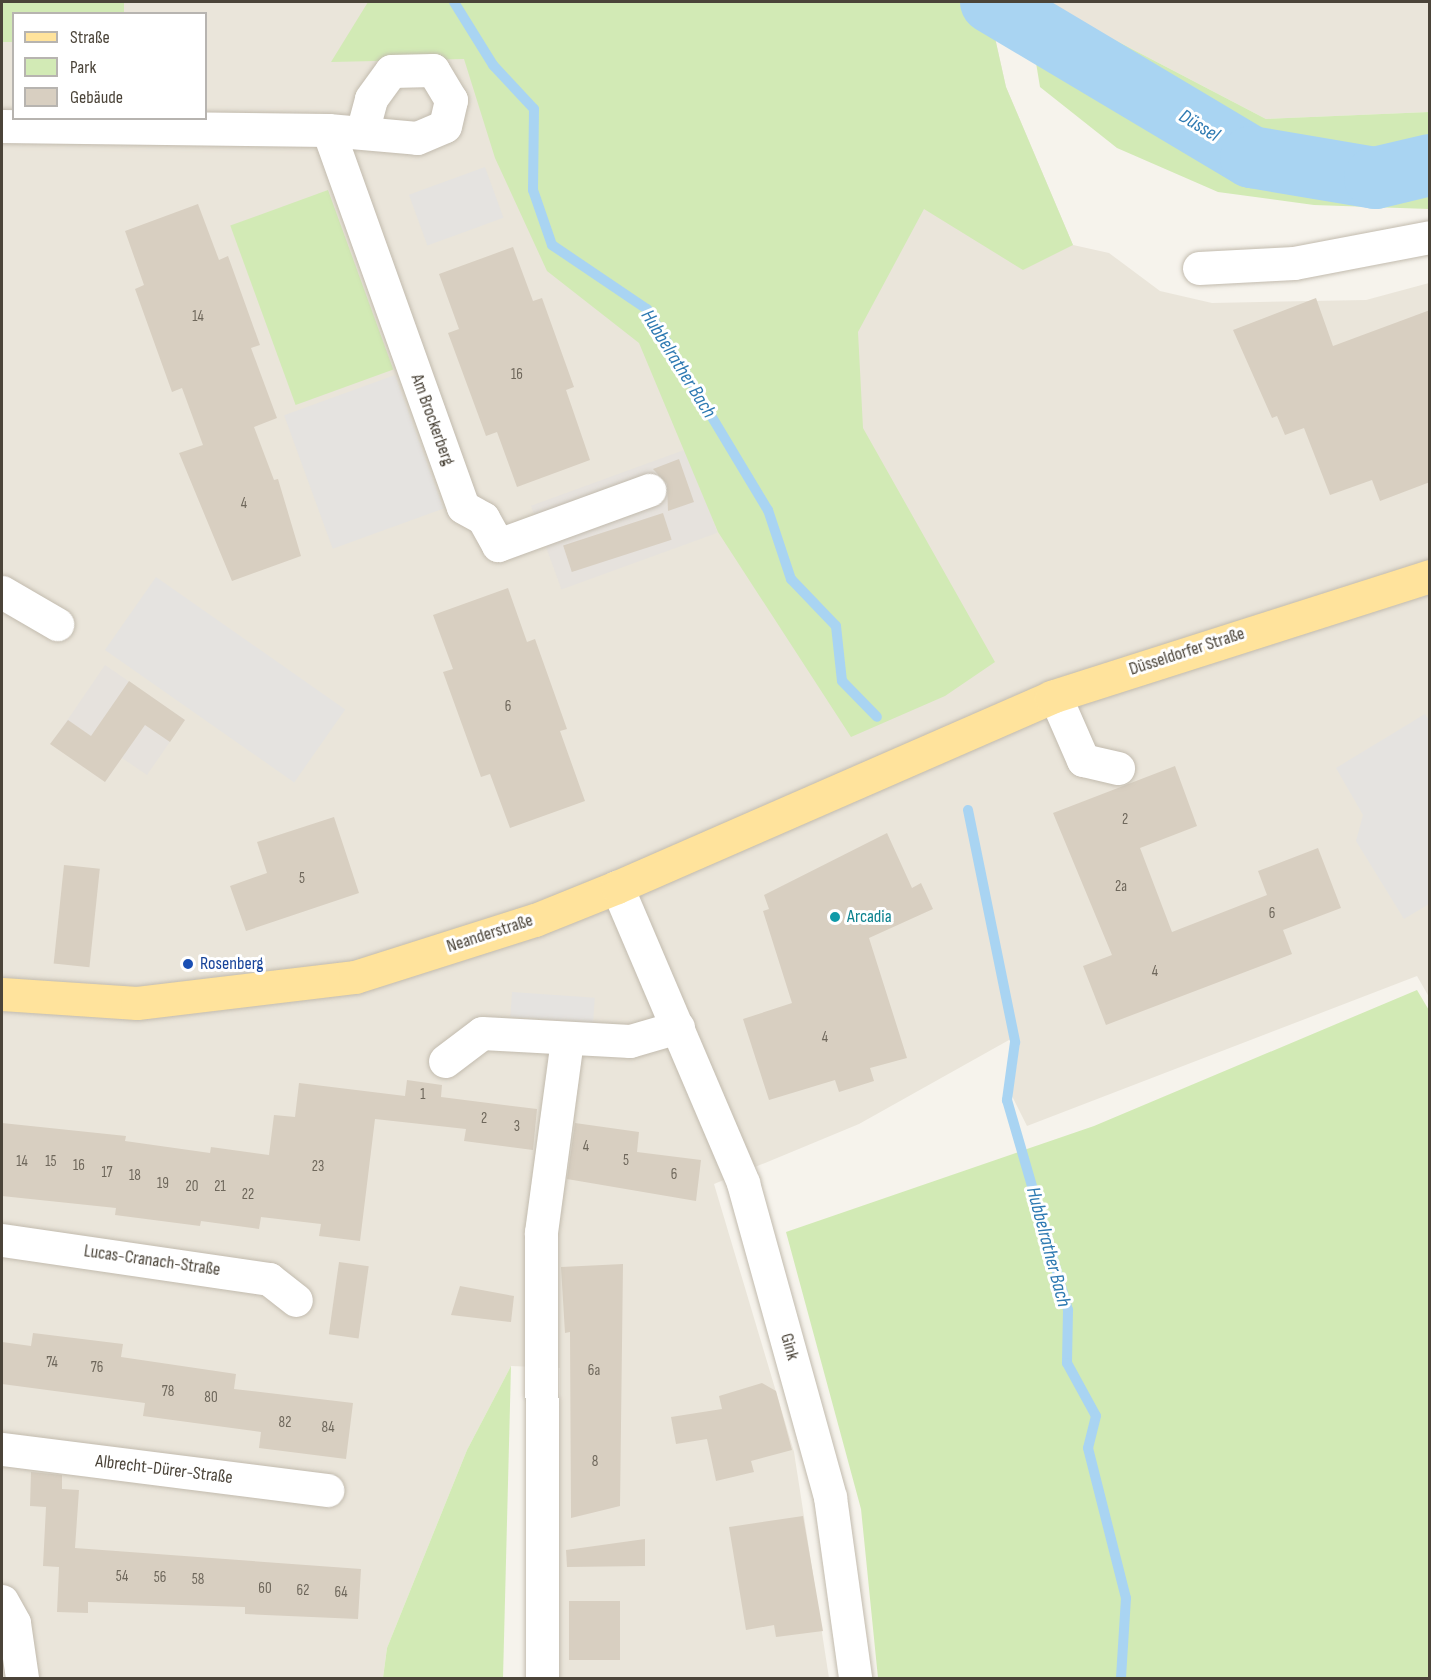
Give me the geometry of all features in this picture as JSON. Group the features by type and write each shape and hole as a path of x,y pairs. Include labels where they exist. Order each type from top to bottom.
{"main road":[{"name":"Düsseldorfer Straße","path":"949,743 1055,696 1430,576"},
{"name":"Neanderstraße","path":"2,994 137,1003 355,977 535,920 617,887 949,743"}],"street":[{"path":"2,126 362,132"},
{"name":"Am Brockerberg","path":"328,130 463,507 483,518 498,545 649,490"},
{"path":"1198,268 1317,260 1430,237"},
{"path":"2,592 57,624"},
{"path":"1055,696 1083,760 1118,768"},
{"name":"Gink","path":"617,887 743,1183 830,1497 855,1678"},
{"path":"445,1061 482,1033 567,1040 630,1041 678,1027"},
{"path":"542,1678 541,1232 567,1040"},
{"name":"Lucas-Cranach-Straße","path":"2,1240 269,1279 296,1299"},
{"name":"Albrecht-Dürer-Straße","path":"2,1449 327,1490"},
{"path":"2,1601 14,1623 22,1678"}],"shaded area":[{"path":"2,2 987,2 1006,87 1073,245 1109,253 1160,291 1212,303 1366,300 1429,283 1429,997 1417,976 1027,1126 1012,1096 1020,1039 1009,1040 859,1124 714,1184 794,1452 829,1678 557,1678 560,1368 511,1366 467,1450 387,1648 383,1678 2,1678"},
{"path":"1042,2 1429,2 1429,112 1266,119"},
{"path":"485,167 503,218 427,245 409,195"},
{"path":"395,375 444,508 333,549 284,415"},
{"path":"687,449 717,533 561,589 531,506"},
{"path":"156,577 345,709 294,782 105,650"},
{"path":"105,665 185,720 147,775 122,758 105,782 51,744"},
{"path":"1425,714 1430,722 1429,904 1404,919 1356,841 1363,815 1336,768"},
{"path":"512,992 595,998 593,1023 510,1017"}],"green space":[{"path":"2,2 124,2 124,12 12,12 12,42 2,42"},
{"path":"368,2 987,2 1006,87 1073,245 1023,270 924,209 858,332 863,428 995,662 945,696 851,737 718,532 639,343 547,271 495,158 464,59 331,62"},
{"path":"1026,2 1042,2 1266,119 1429,112 1429,209 1314,205 1218,192 1117,148 1040,87"},
{"path":"328,190 393,369 296,405 230,226"},
{"path":"1417,990 1430,1012 1429,1678 878,1678 861,1509 786,1232 1094,1126"},
{"path":"511,1366 503,1678 383,1678 387,1648 467,1450"}],"building":[{"path":"198,204 219,260 228,256 260,345 251,348 277,418 254,427 274,480 278,479 301,556 232,581 179,453 203,445 182,388 172,392 135,289 144,285 125,231"},
{"path":"513,247 533,301 542,298 574,387 566,390 590,460 517,487 497,432 486,436 448,333 459,329 439,274"},
{"path":"1316,298 1333,346 1430,310 1430,482 1380,501 1372,480 1330,495 1304,428 1285,435 1277,416 1272,418 1233,330"},
{"path":"679,459 694,502 668,511 667,484 653,469"},
{"path":"663,513 672,540 572,572 563,545"},
{"path":"508,588 527,642 535,639 567,729 560,731 585,801 510,828 490,774 481,777 443,672 453,669 433,615"},
{"path":"129,681 185,720 170,742 145,725 105,782 50,744 68,720 91,736"},
{"path":"1175,766 1197,826 1140,848 1172,932 1267,895 1258,871 1318,848 1341,908 1283,930 1292,954 1106,1025 1083,966 1112,955 1053,813"},
{"path":"334,817 359,893 246,931 230,886 267,873 257,842"},
{"path":"887,833 912,888 921,883 933,909 869,938 907,1058 870,1068 874,1081 839,1092 835,1080 769,1100 743,1019 792,1003 763,911 769,909 764,895"},
{"path":"64,865 100,869 89,967 54,963"},
{"path":"407,1080 442,1085 441,1097 537,1109 533,1150 464,1141 466,1129 375,1119 360,1241 319,1236 321,1224 261,1217 259,1229 201,1221 200,1226 115,1215 116,1208 2,1196 2,1123 126,1136 125,1141 210,1153 211,1147 269,1155 274,1115 295,1117 299,1083 405,1096"},
{"path":"575,1123 639,1132 637,1152 701,1160 696,1201 567,1179"},
{"path":"339,1262 369,1266 359,1338 329,1334"},
{"path":"623,1264 620,1506 571,1518 570,1332 565,1333 561,1267"},
{"path":"460,1286 514,1296 511,1322 451,1315"},
{"path":"33,1333 123,1344 121,1357 236,1374 234,1389 353,1403 346,1459 259,1448 261,1432 143,1416 145,1403 2,1384 2,1342 31,1346"},
{"path":"762,1383 776,1391 792,1450 751,1461 754,1472 716,1481 707,1439 676,1444 671,1417 722,1409 719,1396"},
{"path":"31,1472 62,1475 62,1489 79,1490 75,1548 361,1569 358,1619 245,1614 245,1607 88,1602 88,1613 57,1612 59,1567 43,1566 46,1507 30,1506"},
{"path":"803,1516 823,1631 776,1637 774,1625 746,1630 729,1527"},
{"path":"645,1539 645,1566 567,1567 566,1550"},
{"path":"569,1601 620,1601 620,1660 569,1660"}],"waterway":[{"name":"Hubbelrather Bach","path":"454,2 493,65 534,109 533,190 552,245 647,309 768,510 791,579 836,626 842,681 877,717"},
{"name":"Düssel","path":"991,2 1251,157 1375,178 1430,165"},
{"name":"Hubbelrather Bach","path":"968,810 1015,1042 1007,1100 1068,1310 1067,1363 1096,1416 1088,1448 1126,1598 1121,1678"}],"place":[{"name":"Arcadia","path":"835,917"},
{"name":"Rosenberg","path":"188,964"}]}
